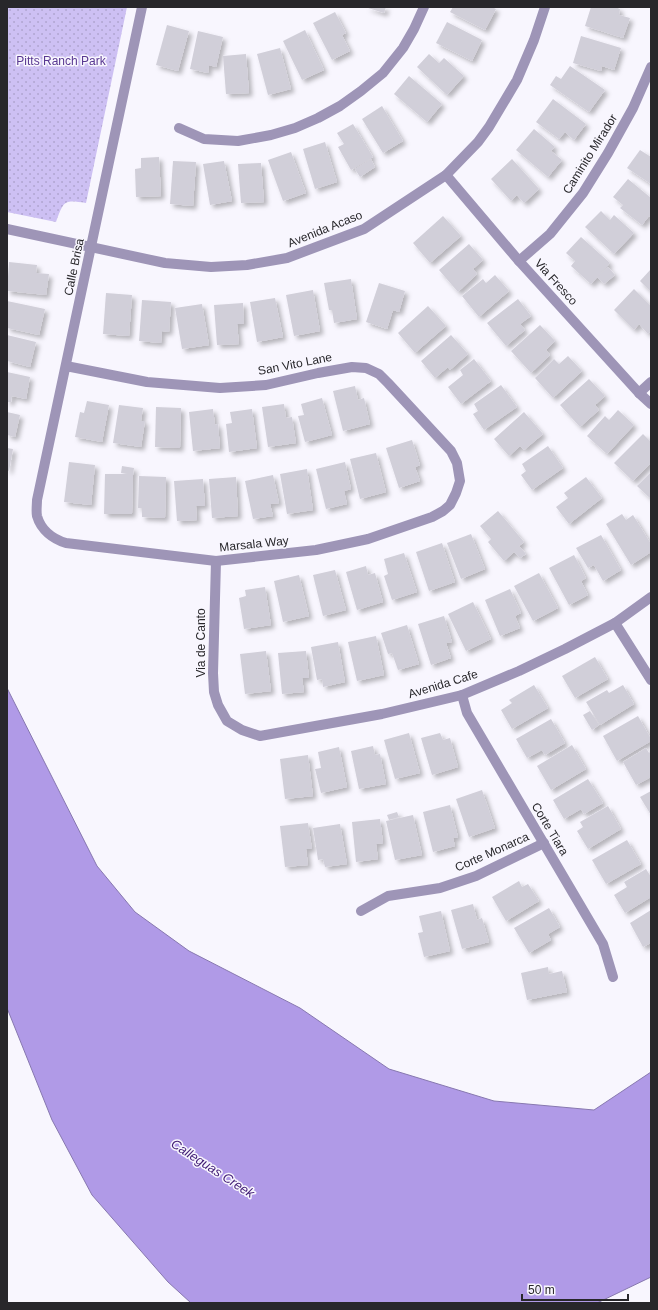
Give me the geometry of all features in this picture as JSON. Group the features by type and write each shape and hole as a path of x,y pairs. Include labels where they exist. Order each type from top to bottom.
{"street":[{"name":"Calle Brisa","path":"44,530 37,516 37,500 142,7"},
{"path":"179,128 204,139 238,141 271,135 295,128 318,118 340,106 383,73 403,48 424,7"},
{"name":"Avenida Acaso","path":"7,229 165,264 211,267 247,265 287,258 364,229 446,175 478,142 489,127 517,80 534,40 545,7"},
{"name":"Caminito Mirador","path":"519,261 550,234 583,194 633,108 651,67"},
{"name":"Via Fresco","path":"446,175 519,261 651,404"},
{"name":"San Vito Lane","path":"66,366 147,382 220,388 266,385 352,366 366,368 379,374 451,452 457,463 459,472 460,481 456,494"},
{"path":"639,392 651,382"},
{"name":"Marsala Way","path":"44,530 56,540 66,543 216,561 316,550 368,539 432,517 450,505 456,494"},
{"name":"Via de Canto","path":"216,561 213,673 214,692 218,705 227,721"},
{"name":"Avenida Cafe","path":"227,721 242,730 260,736 382,714 462,695 519,671 565,649 615,623 651,598"},
{"path":"615,623 651,680"},
{"name":"Corte Tiara","path":"462,695 467,713 603,944 613,977"},
{"name":"Corte Monarca","path":"361,911 388,896 440,888 476,876 544,844"}],"green space":[{"name":"Pitts Ranch Park","path":"7,7 127,7 86,203 66,203 61,209 56,222 7,212"}],"water":[{"name":"Calleguas Creek","path":"7,688 97,866 135,912 189,951 300,1008 389,1069 494,1101 594,1110 651,1072 651,1277 597,1303 191,1303 168,1282 92,1195 52,1120 7,1008"}],"building":[{"path":"365,7 386,7 384,13"},
{"path":"453,7 492,7 496,9 485,30 450,12"},
{"path":"591,7 615,7 620,9 619,15 630,18 623,38 585,26"},
{"path":"335,12 346,33 342,35 350,51 332,60 313,23"},
{"path":"447,22 482,40 472,61 436,43"},
{"path":"167,25 189,31 178,71 156,65"},
{"path":"305,30 324,70 302,80 283,41"},
{"path":"198,31 223,37 216,67 209,65 208,73 190,69"},
{"path":"581,36 621,48 614,70 602,66 601,71 573,63"},
{"path":"280,48 291,89 268,95 257,54"},
{"path":"246,54 249,93 226,94 223,56"},
{"path":"429,54 439,63 444,58 464,76 447,95 417,67"},
{"path":"570,66 605,90 589,112 550,85 556,76 561,79"},
{"path":"409,76 442,104 427,122 394,94"},
{"path":"553,99 586,124 574,140 565,132 559,139 536,122"},
{"path":"382,106 403,141 383,153 362,119"},
{"path":"353,124 373,157 351,170 338,147 344,144 337,133"},
{"path":"534,129 555,147 551,151 562,160 548,177 516,150"},
{"path":"325,142 337,182 315,189 303,149"},
{"path":"640,150 651,157 651,184 627,168"},
{"path":"291,152 306,193 283,201 268,160"},
{"path":"159,157 161,196 136,197 135,169 141,168 141,158"},
{"path":"371,159 375,167 360,177 355,169"},
{"path":"512,159 539,189 524,203 517,195 511,201 491,179"},
{"path":"173,161 196,162 193,206 170,204"},
{"path":"224,161 232,201 210,205 203,164"},
{"path":"261,163 264,202 241,203 238,164"},
{"path":"628,179 651,198 651,218 649,216 642,225 620,208 623,205 613,197"},
{"path":"601,211 610,220 614,215 634,233 614,254 585,227"},
{"path":"443,216 461,236 430,263 413,243"},
{"path":"581,237 610,263 591,284 571,266 575,261 566,253"},
{"path":"469,244 483,260 473,269 477,274 458,292 439,270"},
{"path":"9,262 37,265 36,273 49,274 46,295 7,291"},
{"path":"608,267 615,275 604,284 597,277"},
{"path":"651,269 651,292 640,281"},
{"path":"495,275 509,291 479,317 462,296 483,279 486,283"},
{"path":"351,279 357,319 334,323 332,310 329,310 324,283"},
{"path":"379,283 405,291 399,312 393,310 387,329 366,322"},
{"path":"634,289 651,306 651,331 648,334 639,324 634,330 614,310"},
{"path":"313,290 320,331 294,336 286,295"},
{"path":"106,293 132,295 129,336 103,334"},
{"path":"275,298 283,337 257,342 250,302"},
{"path":"518,299 531,316 520,324 525,330 506,346 487,323"},
{"path":"142,300 171,302 169,332 162,331 161,343 139,341"},
{"path":"7,301 45,309 39,335 7,328"},
{"path":"243,303 244,324 237,324 239,344 217,345 214,305"},
{"path":"202,304 209,345 182,349 175,308"},
{"path":"428,306 446,326 415,353 398,333"},
{"path":"540,325 555,341 546,350 550,355 531,373 511,351"},
{"path":"7,335 36,342 30,367 7,361"},
{"path":"451,335 468,354 450,370 448,367 435,378 421,361"},
{"path":"568,356 582,371 553,398 535,378 554,359 559,364"},
{"path":"474,359 491,381 461,404 448,387 463,375 460,370"},
{"path":"7,372 30,377 26,399 12,396 11,402 7,402"},
{"path":"589,379 605,396 595,405 599,410 580,427 560,405"},
{"path":"501,385 517,407 484,430 473,414 478,411 474,404"},
{"path":"355,386 358,400 364,398 370,424 343,431 333,391"},
{"path":"322,398 332,435 305,442 298,416 304,415 301,404"},
{"path":"87,401 109,405 102,442 75,437 80,412 84,413"},
{"path":"284,404 286,418 292,417 296,443 268,447 262,407"},
{"path":"119,405 143,408 141,421 145,421 141,447 113,443"},
{"path":"156,407 181,408 180,448 155,447"},
{"path":"213,409 215,425 218,424 220,448 193,451 189,412"},
{"path":"252,409 257,448 229,452 226,424 232,423 230,412"},
{"path":"618,410 634,425 607,454 587,436 605,416 609,420"},
{"path":"7,412 20,415 15,437 7,435"},
{"path":"524,412 543,434 524,450 520,446 509,456 494,439"},
{"path":"643,434 651,442 651,463 633,481 614,463"},
{"path":"412,440 420,465 415,467 420,481 399,488 386,448"},
{"path":"548,446 563,468 532,490 521,475 526,471 522,464"},
{"path":"7,448 13,449 9,471 7,470"},
{"path":"376,453 386,492 360,499 350,459"},
{"path":"69,462 95,465 91,505 64,502"},
{"path":"345,462 351,489 344,491 347,504 326,509 316,469"},
{"path":"122,466 134,468 132,514 104,514 105,474 128,474 121,473"},
{"path":"307,469 313,510 287,514 280,474"},
{"path":"651,472 651,499 637,486"},
{"path":"273,475 279,503 270,504 273,516 253,519 245,481"},
{"path":"139,476 166,477 165,518 142,517 142,508 138,508"},
{"path":"236,477 238,516 212,518 209,479"},
{"path":"586,477 602,498 569,524 556,507 568,498 564,493"},
{"path":"203,479 205,506 196,506 197,520 177,521 174,481"},
{"path":"498,511 524,542 519,546 526,554 520,558 514,552 504,561 488,542 491,539 480,526"},
{"path":"622,514 626,520 633,515 651,544 651,552 631,565 606,524"},
{"path":"471,534 485,569 461,579 447,543"},
{"path":"601,535 621,570 603,581 594,565 588,568 576,548"},
{"path":"442,543 455,582 429,591 416,552"},
{"path":"404,553 417,592 392,600 384,576 388,574 384,559"},
{"path":"574,555 586,578 581,581 588,595 569,605 549,568"},
{"path":"366,566 368,575 375,573 383,602 357,610 346,572"},
{"path":"335,570 346,610 323,616 313,575"},
{"path":"539,573 558,608 533,621 514,586"},
{"path":"299,575 309,616 283,622 274,581"},
{"path":"265,587 271,625 244,629 239,598 246,596 245,590"},
{"path":"510,589 521,613 515,616 520,628 500,636 485,600"},
{"path":"473,602 491,639 466,651 448,614"},
{"path":"444,616 452,642 446,643 451,658 431,665 418,624"},
{"path":"407,625 419,664 398,670 392,653 388,654 381,633"},
{"path":"376,636 384,675 357,681 348,642"},
{"path":"338,642 345,682 323,687 322,679 317,680 311,647"},
{"path":"266,651 271,691 245,694 240,654"},
{"path":"306,651 309,678 302,678 304,692 282,694 278,653"},
{"path":"595,657 608,679 575,698 562,676"},
{"path":"534,685 548,708 512,729 501,710 512,703 509,700"},
{"path":"623,685 634,704 600,725 586,702 607,690 609,693"},
{"path":"590,711 599,725 592,730 583,715"},
{"path":"638,716 651,741 617,761 603,736"},
{"path":"551,719 565,743 545,755 542,750 527,758 516,739"},
{"path":"409,733 420,773 395,779 384,740"},
{"path":"440,733 443,740 450,738 458,767 432,775 421,738"},
{"path":"572,745 586,769 551,790 537,766"},
{"path":"373,746 375,755 380,754 386,784 359,789 351,751"},
{"path":"339,747 347,787 321,793 315,769 321,768 318,752"},
{"path":"646,748 649,753 651,751 651,777 636,785 623,762"},
{"path":"308,755 313,796 285,799 280,759"},
{"path":"588,779 603,803 584,814 581,809 564,819 553,800"},
{"path":"482,790 495,828 469,837 456,799"},
{"path":"651,791 651,815 640,797"},
{"path":"450,805 458,837 453,838 455,846 433,852 423,812"},
{"path":"608,806 621,829 588,849 577,831 583,827 580,822"},
{"path":"397,812 399,817 389,820 387,815"},
{"path":"413,815 422,855 395,860 386,821"},
{"path":"380,819 383,843 376,844 378,859 356,862 352,822"},
{"path":"308,823 312,849 306,849 308,865 285,867 280,826"},
{"path":"340,824 347,864 325,867 323,859 318,860 313,828"},
{"path":"627,840 641,864 606,884 592,860"},
{"path":"646,869 651,877 651,897 625,913 614,895 627,887 624,882"},
{"path":"519,881 522,887 528,884 539,901 506,921 492,897"},
{"path":"473,904 477,920 482,918 489,942 462,949 451,910"},
{"path":"549,908 560,927 548,934 551,940 529,953 514,928"},
{"path":"651,910 651,943 643,947 630,923"},
{"path":"441,911 450,951 424,957 418,933 423,932 419,916"},
{"path":"548,967 549,974 562,971 567,992 527,1000 521,973"}]}
